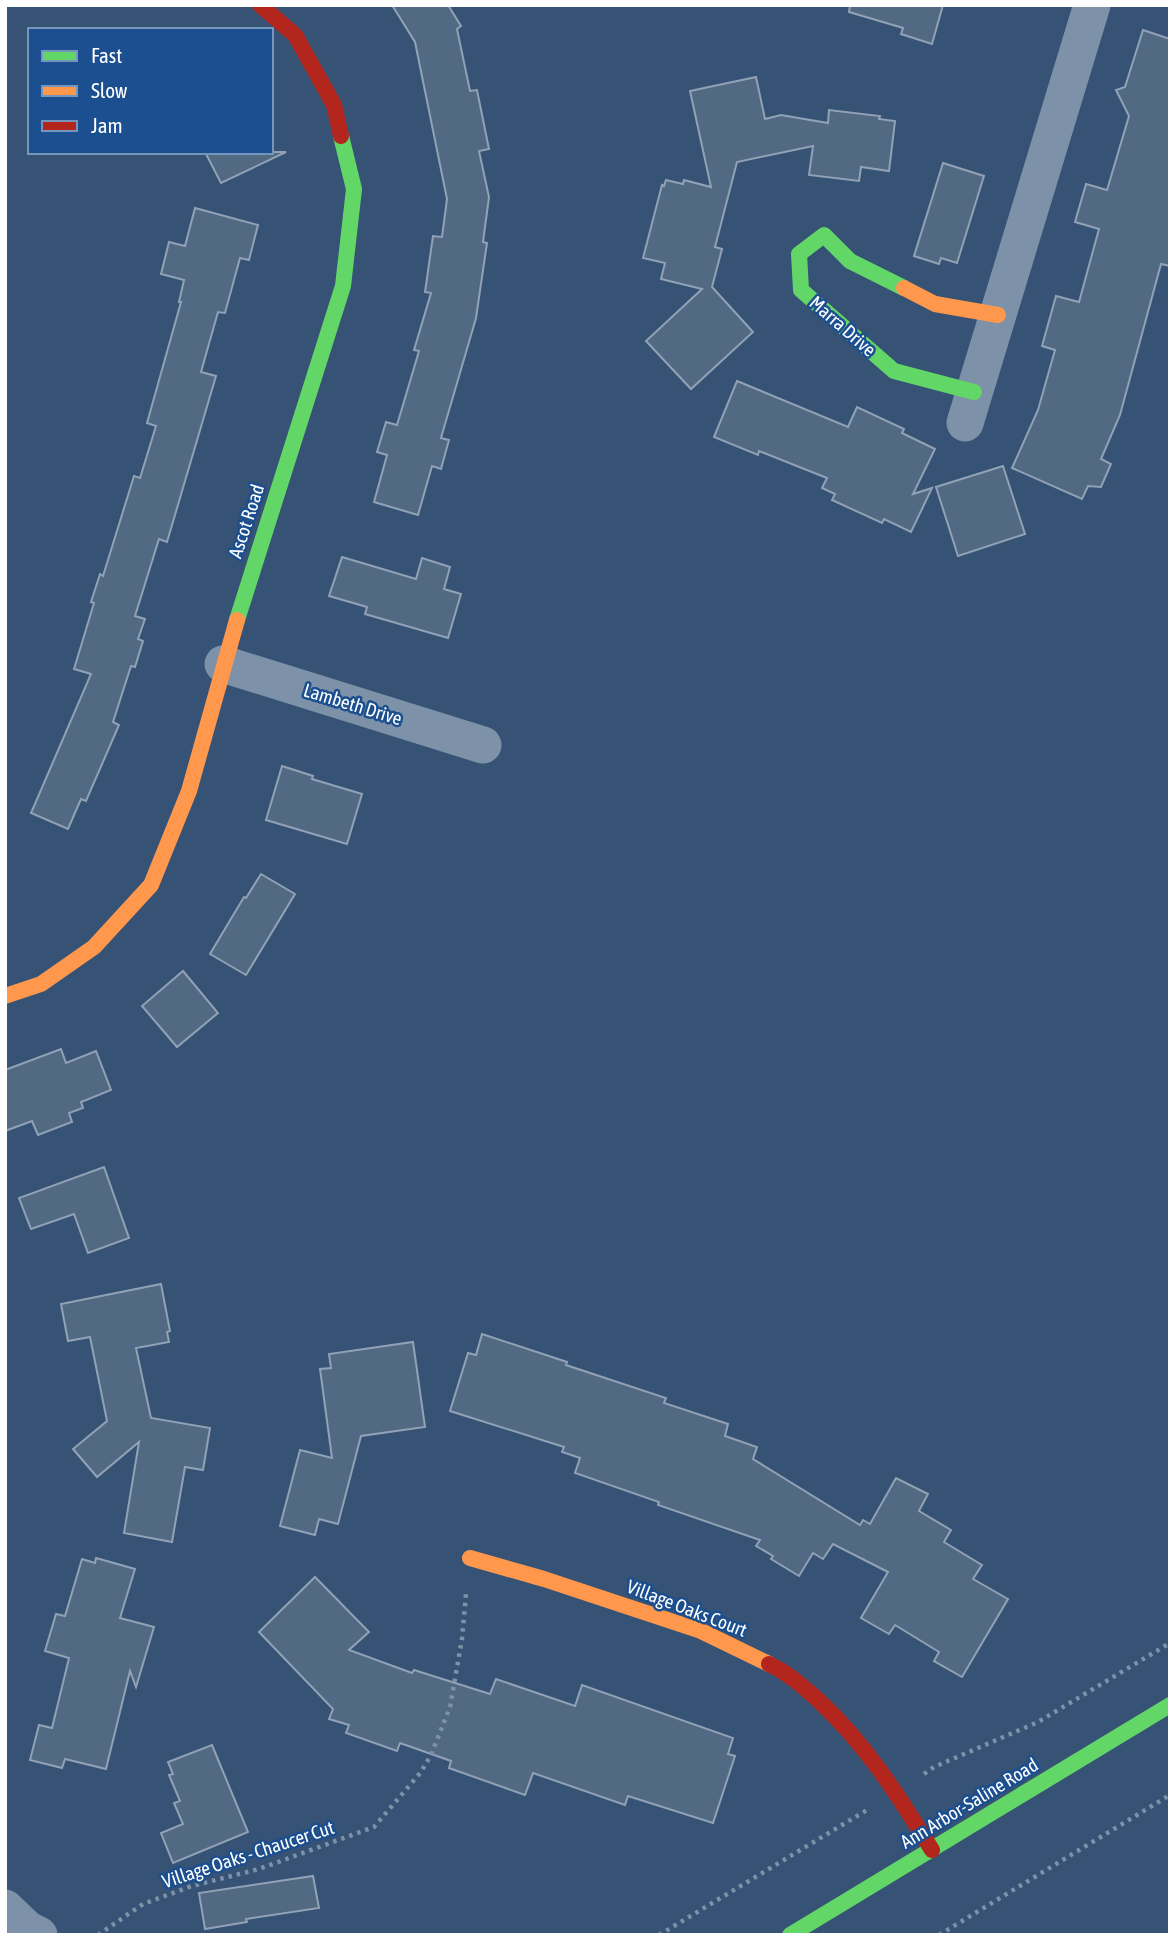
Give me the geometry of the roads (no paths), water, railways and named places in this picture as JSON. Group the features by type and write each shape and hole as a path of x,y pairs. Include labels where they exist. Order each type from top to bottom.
{"street":[{"name":"Ascot Road","path":"5,996 41,984 94,947 151,885 190,791 223,664 343,286 354,190 334,105 295,35 260,5"},
{"name":"Marra Drive","path":"998,316 935,304 850,261 824,235 799,254 801,290 894,371 969,407 998,316 1092,5"},
{"name":"Lambeth Drive","path":"223,664 483,745"},
{"name":"Village Oaks Court","path":"470,1558 544,1579 701,1631 789,1674 842,1722 885,1775 932,1850"},
{"name":"Ann Arbor-Saline Road","path":"790,1935 1170,1705"},
{"path":"5,1908 27,1929 39,1935"}]}
